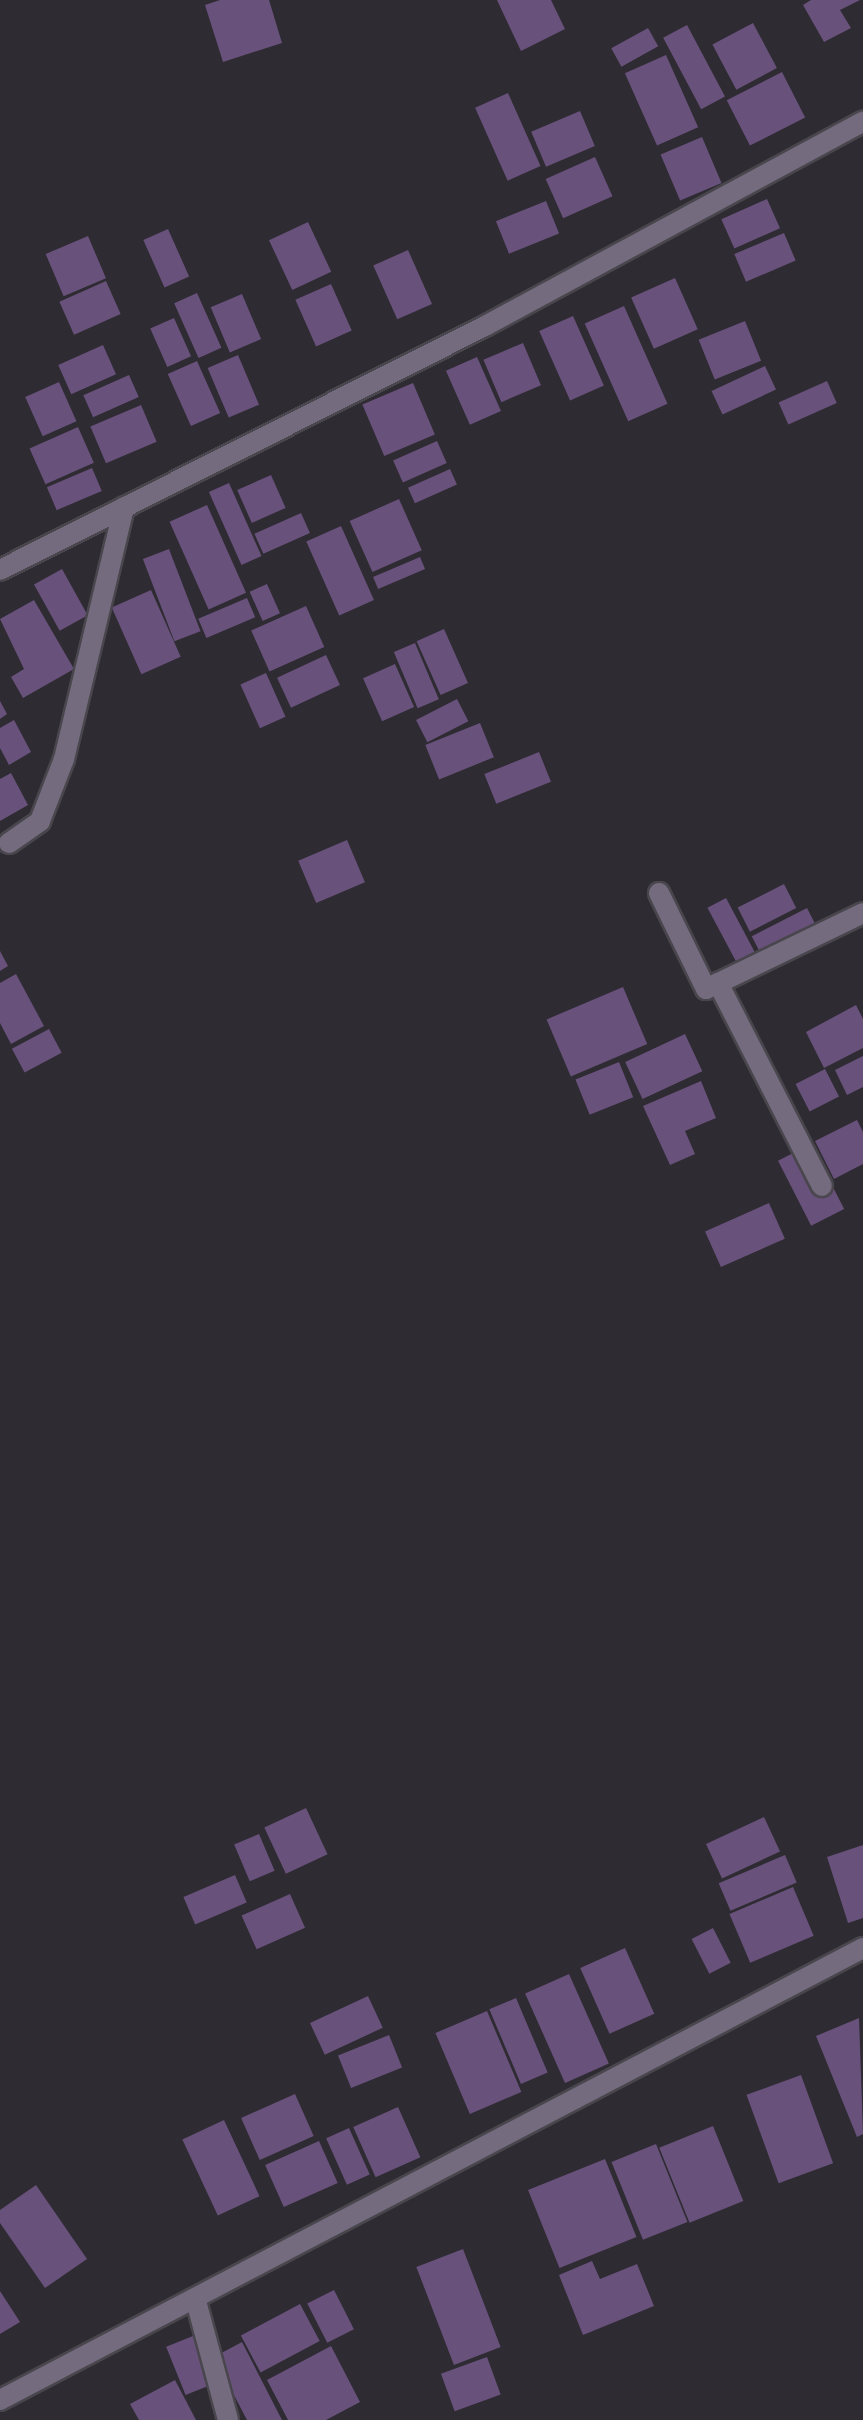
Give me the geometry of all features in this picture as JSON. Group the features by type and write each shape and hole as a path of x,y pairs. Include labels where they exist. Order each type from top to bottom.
{"street":[{"path":"0,570 485,326 863,122"},
{"path":"9,843 40,821 64,759 124,507"},
{"path":"659,893 706,989 863,913"},
{"path":"718,983 822,1186"},
{"path":"0,2400 196,2301 863,1948"},
{"path":"196,2301 228,2420"}],"building":[{"path":"220,0 269,0 282,43 223,62 205,5"},
{"path":"497,0 551,0 565,29 521,51"},
{"path":"811,0 860,0 840,10 851,28 824,42 803,5"},
{"path":"753,23 777,68 736,90 712,45"},
{"path":"687,25 725,97 701,109 663,38"},
{"path":"648,28 658,46 621,67 611,48"},
{"path":"666,55 698,127 657,145 625,73"},
{"path":"782,72 805,117 750,146 727,100"},
{"path":"508,93 541,166 508,181 475,108"},
{"path":"580,111 595,146 546,167 531,132"},
{"path":"702,137 722,183 680,201 661,155"},
{"path":"595,157 612,196 563,218 546,179"},
{"path":"767,199 780,228 734,249 721,219"},
{"path":"546,201 559,233 509,254 496,221"},
{"path":"308,222 331,272 292,290 269,240"},
{"path":"168,229 189,277 164,287 143,240"},
{"path":"784,233 796,261 746,282 734,254"},
{"path":"88,236 106,278 64,296 46,254"},
{"path":"408,250 432,304 397,319 373,265"},
{"path":"675,278 698,329 654,349 631,298"},
{"path":"106,281 121,314 74,335 59,302"},
{"path":"331,284 352,331 316,346 295,300"},
{"path":"197,293 221,348 199,358 174,303"},
{"path":"242,294 261,339 230,352 211,307"},
{"path":"624,306 668,404 628,421 585,323"},
{"path":"573,316 604,385 570,400 539,331"},
{"path":"174,318 191,356 167,367 150,329"},
{"path":"745,321 761,361 715,380 699,340"},
{"path":"523,343 541,385 501,402 483,360"},
{"path":"103,345 116,374 71,394 58,365"},
{"path":"238,355 259,405 229,418 208,368"},
{"path":"477,357 501,411 470,425 446,371"},
{"path":"197,361 220,413 191,426 168,374"},
{"path":"765,366 776,390 723,414 712,391"},
{"path":"129,375 139,397 93,417 83,395"},
{"path":"827,381 837,403 788,424 779,403"},
{"path":"59,382 76,421 43,436 25,397"},
{"path":"413,383 435,435 384,456 362,404"},
{"path":"141,405 157,442 106,463 90,426"},
{"path":"78,427 94,463 45,484 30,449"},
{"path":"437,441 447,463 403,482 393,461"},
{"path":"92,468 102,491 57,510 47,487"},
{"path":"450,469 457,485 415,503 408,488"},
{"path":"271,475 286,508 252,523 237,490"},
{"path":"229,483 262,556 241,565 209,492"},
{"path":"399,499 422,550 372,572 350,521"},
{"path":"207,505 246,593 209,609 170,522"},
{"path":"301,513 310,533 263,554 254,534"},
{"path":"341,526 374,600 339,615 306,541"},
{"path":"169,549 201,631 174,641 143,559"},
{"path":"420,557 425,569 378,589 373,577"},
{"path":"62,569 88,615 60,631 34,585"},
{"path":"267,584 280,613 263,621 250,592"},
{"path":"151,590 181,657 141,674 112,607"},
{"path":"247,598 255,617 206,638 198,619"},
{"path":"34,600 74,669 23,698 11,677 24,669 0,619"},
{"path":"306,606 324,647 269,672 251,630"},
{"path":"444,629 468,683 441,695 417,641"},
{"path":"415,643 439,699 418,708 394,652"},
{"path":"326,655 340,685 291,708 277,678"},
{"path":"395,664 414,707 382,721 363,678"},
{"path":"266,673 286,717 260,728 240,684"},
{"path":"457,699 468,721 427,742 416,720"},
{"path":"0,701 7,714 0,719"},
{"path":"14,720 31,752 9,765 0,748 0,728"},
{"path":"480,723 494,757 439,779 425,745"},
{"path":"539,752 551,782 496,804 484,774"},
{"path":"11,773 28,805 0,821 0,779"},
{"path":"347,840 365,882 316,903 298,861"},
{"path":"784,884 796,908 750,932 738,908"},
{"path":"726,898 762,966 744,976 707,908"},
{"path":"807,908 821,936 766,964 752,936"},
{"path":"0,951 8,966 0,971"},
{"path":"16,974 44,1026 11,1044 0,1023 0,983"},
{"path":"623,987 647,1044 571,1077 547,1019"},
{"path":"856,1005 863,1019 863,1048 824,1068 806,1032"},
{"path":"49,1029 62,1053 25,1073 12,1049"},
{"path":"685,1034 702,1071 643,1099 625,1062"},
{"path":"863,1056 863,1087 847,1095 835,1070"},
{"path":"619,1062 633,1097 590,1115 575,1080"},
{"path":"825,1069 839,1097 810,1112 796,1084"},
{"path":"701,1081 716,1118 685,1131 695,1154 670,1165 643,1106"},
{"path":"857,1120 863,1132 863,1164 834,1179 815,1141"},
{"path":"811,1144 844,1209 811,1226 778,1161"},
{"path":"769,1203 785,1239 721,1267 705,1231"},
{"path":"306,1808 328,1854 286,1874 264,1827"},
{"path":"764,1817 780,1851 722,1878 706,1844"},
{"path":"259,1834 275,1871 250,1881 234,1845"},
{"path":"863,1845 863,1918 848,1923 827,1857"},
{"path":"785,1855 797,1883 730,1911 719,1883"},
{"path":"235,1875 247,1903 195,1924 183,1897"},
{"path":"793,1887 814,1936 750,1963 729,1914"},
{"path":"290,1894 305,1928 257,1949 242,1916"},
{"path":"713,1928 731,1963 709,1974 692,1939"},
{"path":"625,1948 654,2014 610,2034 580,1968"},
{"path":"569,1974 609,2064 565,2083 525,1994"},
{"path":"368,1996 383,2028 325,2055 310,2023"},
{"path":"516,1998 548,2073 521,2084 489,2009"},
{"path":"487,2011 521,2092 470,2114 435,2033"},
{"path":"859,2018 863,2134 857,2137 816,2036"},
{"path":"389,2035 402,2067 351,2088 338,2056"},
{"path":"801,2075 833,2163 779,2183 746,2095"},
{"path":"295,2094 314,2136 260,2160 241,2118"},
{"path":"398,2107 420,2157 376,2177 353,2127"},
{"path":"224,2120 259,2196 218,2216 182,2139"},
{"path":"713,2126 743,2201 690,2223 659,2148"},
{"path":"349,2128 370,2175 347,2185 326,2138"},
{"path":"319,2141 338,2183 284,2207 265,2165"},
{"path":"656,2144 687,2222 643,2240 611,2162"},
{"path":"605,2159 636,2237 560,2268 528,2190"},
{"path":"36,2185 87,2259 45,2288 0,2223 0,2210"},
{"path":"463,2249 501,2347 454,2365 416,2267"},
{"path":"592,2261 600,2279 637,2264 654,2306 583,2335 559,2275"},
{"path":"334,2290 354,2329 327,2343 307,2304"},
{"path":"0,2291 20,2322 0,2334"},
{"path":"300,2304 320,2341 261,2373 241,2335"},
{"path":"193,2336 212,2384 186,2395 166,2347"},
{"path":"242,2342 282,2420 247,2420 214,2357"},
{"path":"331,2346 360,2402 326,2420 288,2420 267,2380"},
{"path":"487,2357 501,2395 455,2411 441,2374"},
{"path":"175,2380 196,2420 139,2420 130,2404"}]}
